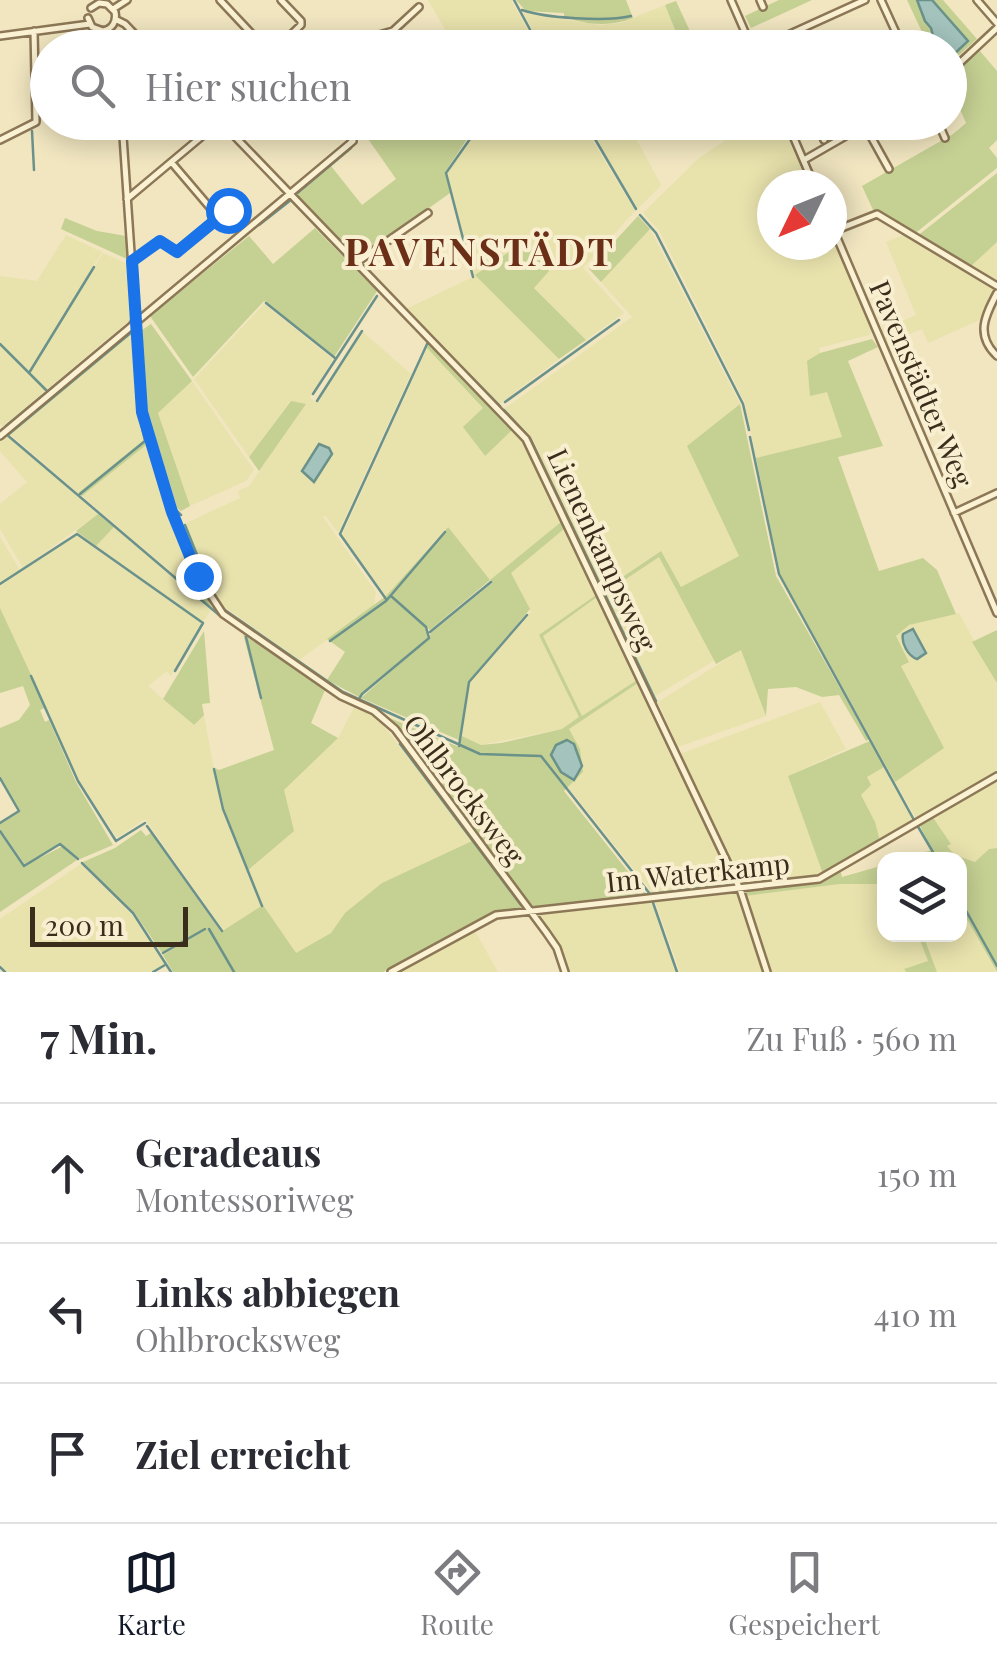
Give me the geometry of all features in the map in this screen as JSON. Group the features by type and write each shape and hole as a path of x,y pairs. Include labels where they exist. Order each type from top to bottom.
{"street":[{"path":"113,8 126,0"},
{"path":"220,0 248,30"},
{"path":"281,0 301,20 296,30"},
{"path":"731,0 744,30"},
{"path":"799,30 864,0"},
{"path":"881,0 895,30"},
{"path":"967,55 997,26 977,0"},
{"path":"89,21 90,3 107,4 113,8 116,20 105,30"},
{"path":"395,30 419,7"},
{"path":"116,20 131,30"},
{"path":"34,30 89,21 101,30"},
{"path":"0,36 30,31"},
{"path":"0,140 30,127"},
{"name":"Ohlbrocksweg","path":"123,140 146,426 172,512 198,576 223,614 341,696 384,718 557,948 565,972"},
{"path":"127,199 198,140"},
{"name":"Lienenkampsweg","path":"238,140 531,447 740,889 767,972"},
{"path":"0,436 352,140"},
{"path":"795,140 808,170"},
{"path":"804,160 838,140"},
{"path":"874,140 889,170"},
{"path":"172,162 218,217"},
{"path":"132,261 160,241 177,252 228,210"},
{"path":"356,263 428,213"},
{"path":"847,224 877,214 997,289 983,319 984,340 997,356"},
{"name":"Pavenstädter Weg","path":"846,260 997,613"},
{"path":"954,513 997,493"},
{"name":"Im Waterkamp","path":"391,972 496,915 819,879 997,776"}],"shaded area":[{"path":"428,0 511,0 528,30 445,30"},
{"path":"665,5 675,30 533,30 523,13 600,25 621,23"},
{"path":"471,140 592,140 635,211 583,268 624,313 586,340 534,287 525,241 476,275 559,359 499,404 406,309 473,277 447,174"},
{"path":"597,140 637,140 661,185 638,209"},
{"path":"726,140 789,140 802,170 757,170 757,260 841,260 872,331 819,348 820,353 807,362 810,395 827,391 843,437 756,458 745,403 659,230 643,213 699,158"},
{"path":"650,229 740,404 687,446 739,556 681,587 660,551 603,590 531,438 504,409 632,317 601,282"},
{"path":"906,234 996,288 980,320 928,343 922,329 887,343 881,330 916,315 886,242"},
{"path":"66,235 102,252 28,373 103,253 127,264 131,319 3,427 0,345 6,349 0,343 0,276 37,281"},
{"path":"997,242 997,283 971,266"},
{"path":"264,304 333,359 310,398 317,403 363,332 411,374 338,533 323,517 376,592 374,606 299,660 222,605 204,572 186,523 240,498 238,491 249,486 305,405 290,401 249,457 194,379"},
{"path":"131,333 144,440 78,493 10,434"},
{"path":"427,348 483,408 464,427 484,456 512,430 524,444 561,522 490,580 447,527 386,596 342,535"},
{"path":"192,381 254,470 246,481 190,506 158,413"},
{"path":"6,435 98,514 23,568 0,529 0,504 27,482 0,451 0,439"},
{"path":"146,445 172,525 196,582 190,588 82,496"},
{"path":"114,527 211,610 203,622 96,546"},
{"path":"564,529 596,595 539,635 580,718 562,729 481,745 462,736 470,682 531,612 510,573"},
{"path":"76,535 202,624 171,676 167,671 148,686 193,725 204,715 221,808 261,907 224,931 145,819 117,838 79,780 0,608 0,586"},
{"path":"0,537 20,570 0,583"},
{"path":"659,557 714,661 655,696 605,593"},
{"path":"597,597 637,680 582,716 542,635"},
{"path":"959,613 997,683 997,773 917,820 895,782 943,747 901,665 909,661 896,636 909,625"},
{"path":"741,650 766,716 678,747 658,702"},
{"path":"638,683 732,883 652,892 568,787 583,772 580,749 569,729"},
{"path":"820,702 846,749 788,776 823,874 742,885 680,754"},
{"path":"355,706 380,721 472,841 382,883 346,913 331,933 296,954 263,905 247,871 293,831 283,791 338,738"},
{"path":"884,767 914,822 880,841 861,795 867,777"},
{"path":"997,778 997,848 989,849 975,862 967,859 967,852 952,852 946,846 951,844 932,816"},
{"path":"81,864 131,914 165,964 150,972 7,972 0,964 0,919"},
{"path":"840,884 877,884 877,942 921,942 928,961 904,969 906,972 769,972 745,896"},
{"path":"737,893 762,972 680,972 655,901"},
{"path":"651,902 676,972 569,972 560,945 539,918 540,914"},
{"path":"967,920 996,972 937,972 926,942 967,942"},
{"path":"475,931 498,972 399,972"}],"green space":[{"path":"516,0 626,0 633,18 616,23 590,23 564,17 564,13 526,11"},
{"path":"779,0 812,0 751,28 745,16"},
{"path":"907,0 943,0 977,39 967,48 967,30 921,30"},
{"path":"676,1 689,30 675,30 665,5"},
{"path":"980,51 997,71 997,140 989,148 997,158 997,168 913,235 874,212 862,186 942,140 967,140 967,62"},
{"path":"369,140 466,140 445,172 450,193 359,258 297,195 331,166 362,205 396,179"},
{"path":"997,173 997,242 970,267 916,237"},
{"path":"638,216 650,229 601,282 589,269"},
{"path":"65,218 97,231 126,236 127,259 61,229"},
{"path":"315,228 377,291 334,357 264,301 193,377 150,316 249,236 273,264"},
{"path":"525,241 549,271 534,288 586,340 559,359 475,275"},
{"path":"151,324 192,381 158,413 190,506 181,511 147,409 142,330"},
{"path":"872,339 878,347 848,361 883,446 838,457 879,571 923,558 937,570 956,614 909,625 896,636 909,662 901,666 944,748 895,782 780,574 756,458 842,437 827,392 810,396 807,361 820,353"},
{"path":"428,344 512,430 485,456 463,427 483,408 427,348"},
{"path":"291,401 306,404 259,471 249,457"},
{"path":"740,404 776,576 869,739 866,741 839,695 822,697 796,687 768,689 766,716 741,650 716,664 659,557 605,593 603,590 661,551 681,587 739,556 687,446"},
{"path":"144,440 149,443 196,577 212,608 190,588 196,582 172,525 146,445 82,496 78,493"},
{"path":"98,514 114,527 96,546 76,531"},
{"path":"561,522 564,529 511,573 530,609 468,682 459,740 361,698 492,583 490,580"},
{"path":"448,527 490,580 430,630 392,596 425,627 428,637 359,697 327,680 345,652 327,639 386,596"},
{"path":"596,595 543,636 582,716 637,680 638,683 569,729 580,749 583,772 564,791 645,893 532,907 385,716 459,747 462,736 481,745 562,729 579,717 539,635"},
{"path":"0,608 46,707 40,710 45,722 49,720 76,782 113,845 80,859 60,843 38,859 63,846 77,860 0,912 0,833 26,866 0,829 0,824 20,811 0,776 0,728 19,720 30,705 23,686 0,693"},
{"path":"997,630 997,683 972,642"},
{"path":"204,631 210,703 202,704 204,715 194,725 163,699"},
{"path":"243,634 325,690 311,723 338,738 284,790 294,831 247,871 224,808 215,768 219,770 274,750"},
{"path":"870,741 884,767 867,777 871,785 861,795 880,841 823,874 788,776"},
{"path":"932,816 952,852 925,852 932,850 919,824"},
{"path":"141,830 146,836 151,833 221,932 263,905 296,953 331,933 345,913 382,883 472,841 522,908 494,911 383,972 173,972 163,955 208,927 162,953 134,912 83,862 115,848"},
{"path":"997,848 997,972 967,919 967,859 975,862 989,849"},
{"path":"877,867 877,884 840,884 745,896 747,891 820,882 840,869 842,877"},
{"path":"921,942 926,942 937,972 904,969 928,961"}],"water":[{"path":"917,0 932,0 958,30 932,30"},
{"path":"319,444 332,454 314,482 302,471"},
{"path":"913,629 926,653 917,659 903,641 903,634"},
{"path":"567,740 574,744 582,766 574,780 561,772 551,755 556,745"}],"waterway":[{"path":"514,0 530,30"},
{"path":"522,10 576,18 631,16"},
{"path":"32,140 34,170"},
{"path":"469,140 446,173 473,277"},
{"path":"596,140 636,209"},
{"path":"351,148 295,195 358,259"},
{"path":"259,225 291,200 378,290"},
{"path":"640,215 656,233 743,404 749,430"},
{"path":"127,237 128,259"},
{"path":"6,426 128,325 132,319 129,265"},
{"path":"29,373 94,267"},
{"path":"313,394 377,296"},
{"path":"266,303 335,358"},
{"path":"406,310 500,406"},
{"path":"505,402 619,320"},
{"path":"140,325 146,410 175,509 181,515"},
{"path":"9,434 133,331 139,414 145,441 80,494"},
{"path":"317,401 362,331"},
{"path":"386,599 340,534 428,342 496,411"},
{"path":"0,344 48,392"},
{"path":"504,410 530,438 656,701"},
{"path":"500,416 524,442 734,884 534,908"},
{"path":"6,434 219,615 337,697"},
{"path":"750,437 779,574 914,820"},
{"path":"185,525 214,597"},
{"path":"330,641 386,601 445,532"},
{"path":"0,584 77,534 203,623 175,671"},
{"path":"430,632 491,582"},
{"path":"359,699 429,638 426,627 391,596"},
{"path":"222,608 343,692 480,754 541,756 650,894 677,972"},
{"path":"459,746 469,682 527,615"},
{"path":"246,637 261,698"},
{"path":"31,676 78,781 116,841 145,823"},
{"path":"400,744 521,905"},
{"path":"214,769 223,809 262,906"},
{"path":"0,778 19,811 0,823"},
{"path":"917,825 933,852"},
{"path":"147,826 222,931"},
{"path":"0,831 24,866 60,844 78,859"},
{"path":"82,863 133,913 171,972"},
{"path":"431,947 492,914 519,909"},
{"path":"967,912 997,966"},
{"path":"163,953 205,929"},
{"path":"209,929 234,972"},
{"path":"153,972 165,965"},
{"path":"0,967 5,972"}],"district":[{"name":"PAVENSTÄDT","path":"480,253"}],"route":[{"path":"198,576 172,512 142,412 132,261 160,241 177,252 228,210"}]}
